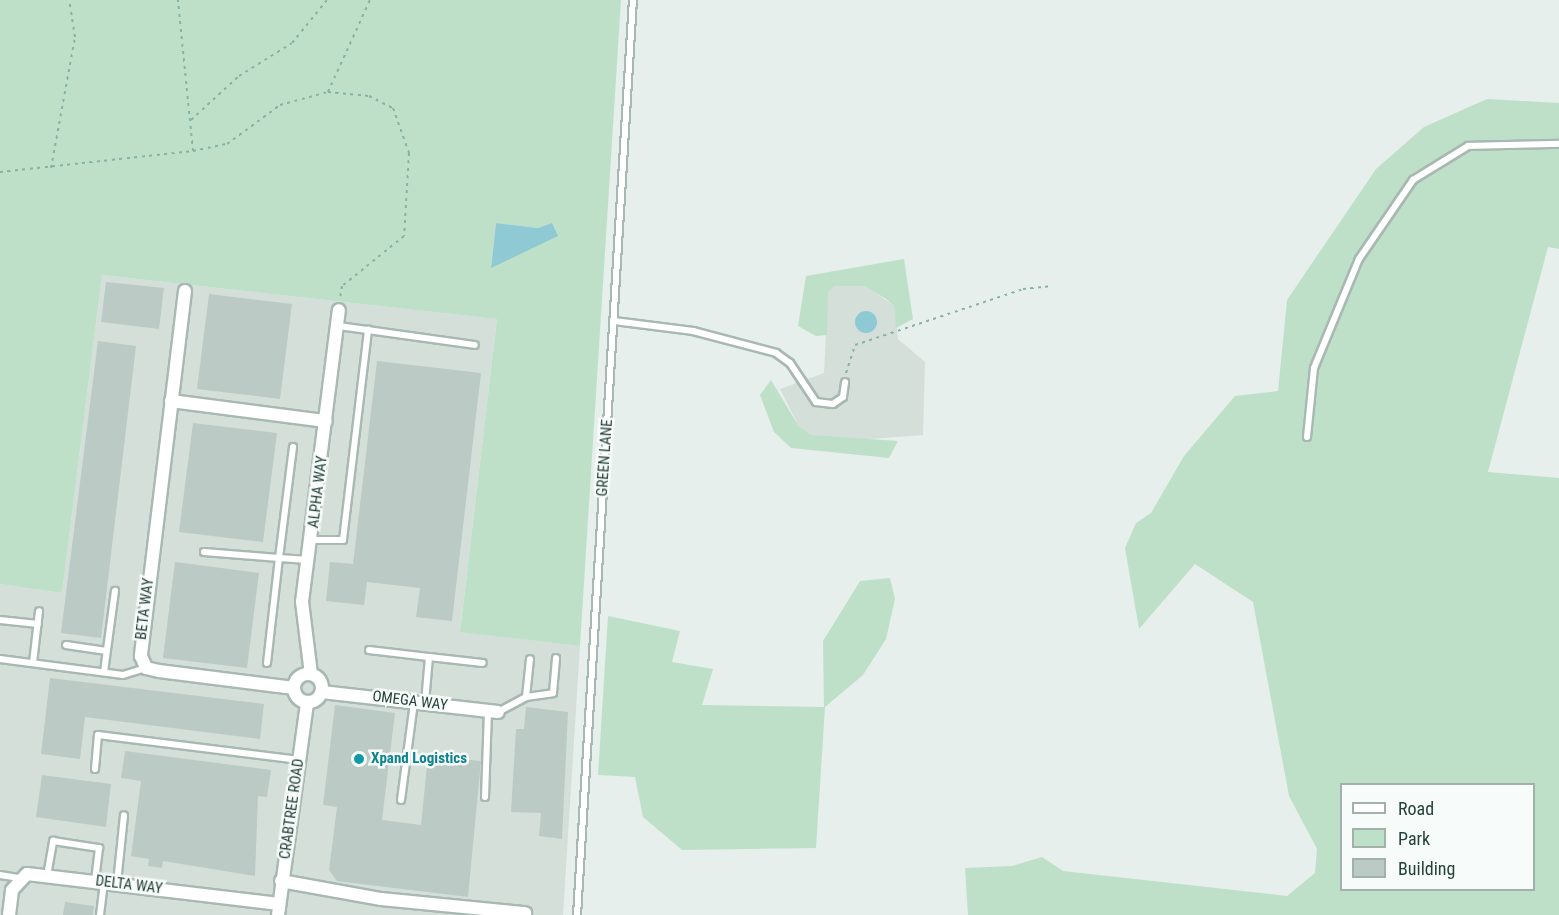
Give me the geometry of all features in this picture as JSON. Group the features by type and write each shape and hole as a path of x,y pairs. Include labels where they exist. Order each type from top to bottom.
{"street":[{"name":"BETA WAY","path":"146,668 140,645 185,291"},
{"name":"ALPHA WAY","path":"311,674 302,602 339,310"},
{"path":"171,401 326,421"},
{"path":"146,668 294,688 307,702 322,692 320,681 311,674 301,675 294,688"},
{"name":"OMEGA WAY","path":"322,692 493,711"},
{"name":"CRABTREE ROAD","path":"278,910 307,702"},
{"name":"DELTA WAY","path":"20,878 48,876 117,883 278,910"},
{"path":"9,915 12,890 20,878"},
{"path":"281,881 381,899 525,913"}],"lane":[{"name":"GREEN LANE","path":"578,915 633,0"},
{"path":"1307,437 1319,357 1359,259 1413,180 1468,146 1559,144"},
{"path":"614,321 693,331 776,353 790,363 816,402 833,404 843,397 845,382"},
{"path":"337,326 475,345"},
{"path":"311,540 343,540 368,329"},
{"path":"267,663 293,447"},
{"path":"204,552 308,560"},
{"path":"104,672 115,591"},
{"path":"33,663 39,611"},
{"path":"0,620 38,624"},
{"path":"66,645 107,651"},
{"path":"369,650 483,663"},
{"path":"401,800 429,657"},
{"path":"485,797 493,711 526,697 553,693 556,658"},
{"path":"0,659 132,674 146,668"},
{"path":"526,697 530,659"},
{"path":"95,769 98,735 299,760"},
{"path":"117,883 124,815"},
{"path":"48,876 53,842 99,848 100,915"},
{"path":"0,875 20,878"}],"path":[{"path":"51,168 75,37 69,0"},
{"path":"178,0 193,151"},
{"path":"190,121 239,76 292,43 327,0"},
{"path":"328,92 370,0"},
{"path":"0,172 193,151 227,144 280,105 328,92 369,96 393,108 409,153 404,236 342,286 339,310"},
{"path":"845,382 849,352 855,345 1023,288 1050,286"}],"shaded area":[{"path":"102,275 497,319 460,631 580,646 563,915 0,915 0,584 62,593"},
{"path":"865,285 894,306 898,339 925,362 923,435 844,441 811,435 798,425 780,389 824,373 828,293 833,286"}],"green space":[{"path":"0,0 621,0 580,646 460,632 497,319 102,275 62,593 0,584","holes":["496,223 538,228 552,223 491,267"]},
{"path":"1487,99 1559,103 1559,249 1548,247 1488,472 1559,478 1559,915 968,915 965,868 1012,866 1042,857 1063,871 1287,896 1315,873 1317,849 1289,796 1253,602 1195,564 1139,629 1125,548 1136,523 1151,513 1184,456 1235,396 1278,391 1287,300 1376,169 1424,127"},
{"path":"904,259 913,319 896,328 894,306 886,299 865,286 834,286 828,293 827,335 816,336 798,326 806,276"},
{"path":"771,380 798,425 811,435 898,441 889,458 791,448 774,432 760,395"},
{"path":"890,578 895,599 886,639 863,675 825,707 816,848 682,850 643,817 635,777 598,775 608,616 680,631 672,662 713,669 702,705 824,707 823,641 860,581"}],"water":[{"path":"496,223 538,228 552,223 558,236 491,268"},
{"path":"866,311 874,314 877,322 874,330 866,333 858,330 855,322 858,314"}],"building":[{"path":"106,282 164,288 159,329 101,322"},
{"path":"209,294 292,304 280,399 197,389"},
{"path":"98,341 136,346 101,638 61,633"},
{"path":"377,361 481,373 452,621 416,617 420,588 367,582 364,605 326,601 330,562 353,564"},
{"path":"193,423 277,433 263,542 179,532"},
{"path":"175,562 259,573 247,668 163,658"},
{"path":"50,678 264,704 260,739 85,717 80,759 41,754"},
{"path":"335,705 395,713 382,820 421,825 428,756 481,761 468,897 337,881 329,870 337,807 323,805"},
{"path":"526,707 568,712 562,839 539,836 541,813 511,812 516,729 524,729"},
{"path":"125,751 271,770 267,797 258,796 255,876 163,861 162,868 148,866 149,859 131,856 141,781 121,778"},
{"path":"42,775 111,784 106,827 36,817"},
{"path":"65,902 94,906 93,915 63,915"}],"place":[{"name":"Xpand Logistics","path":"359,759"}]}
